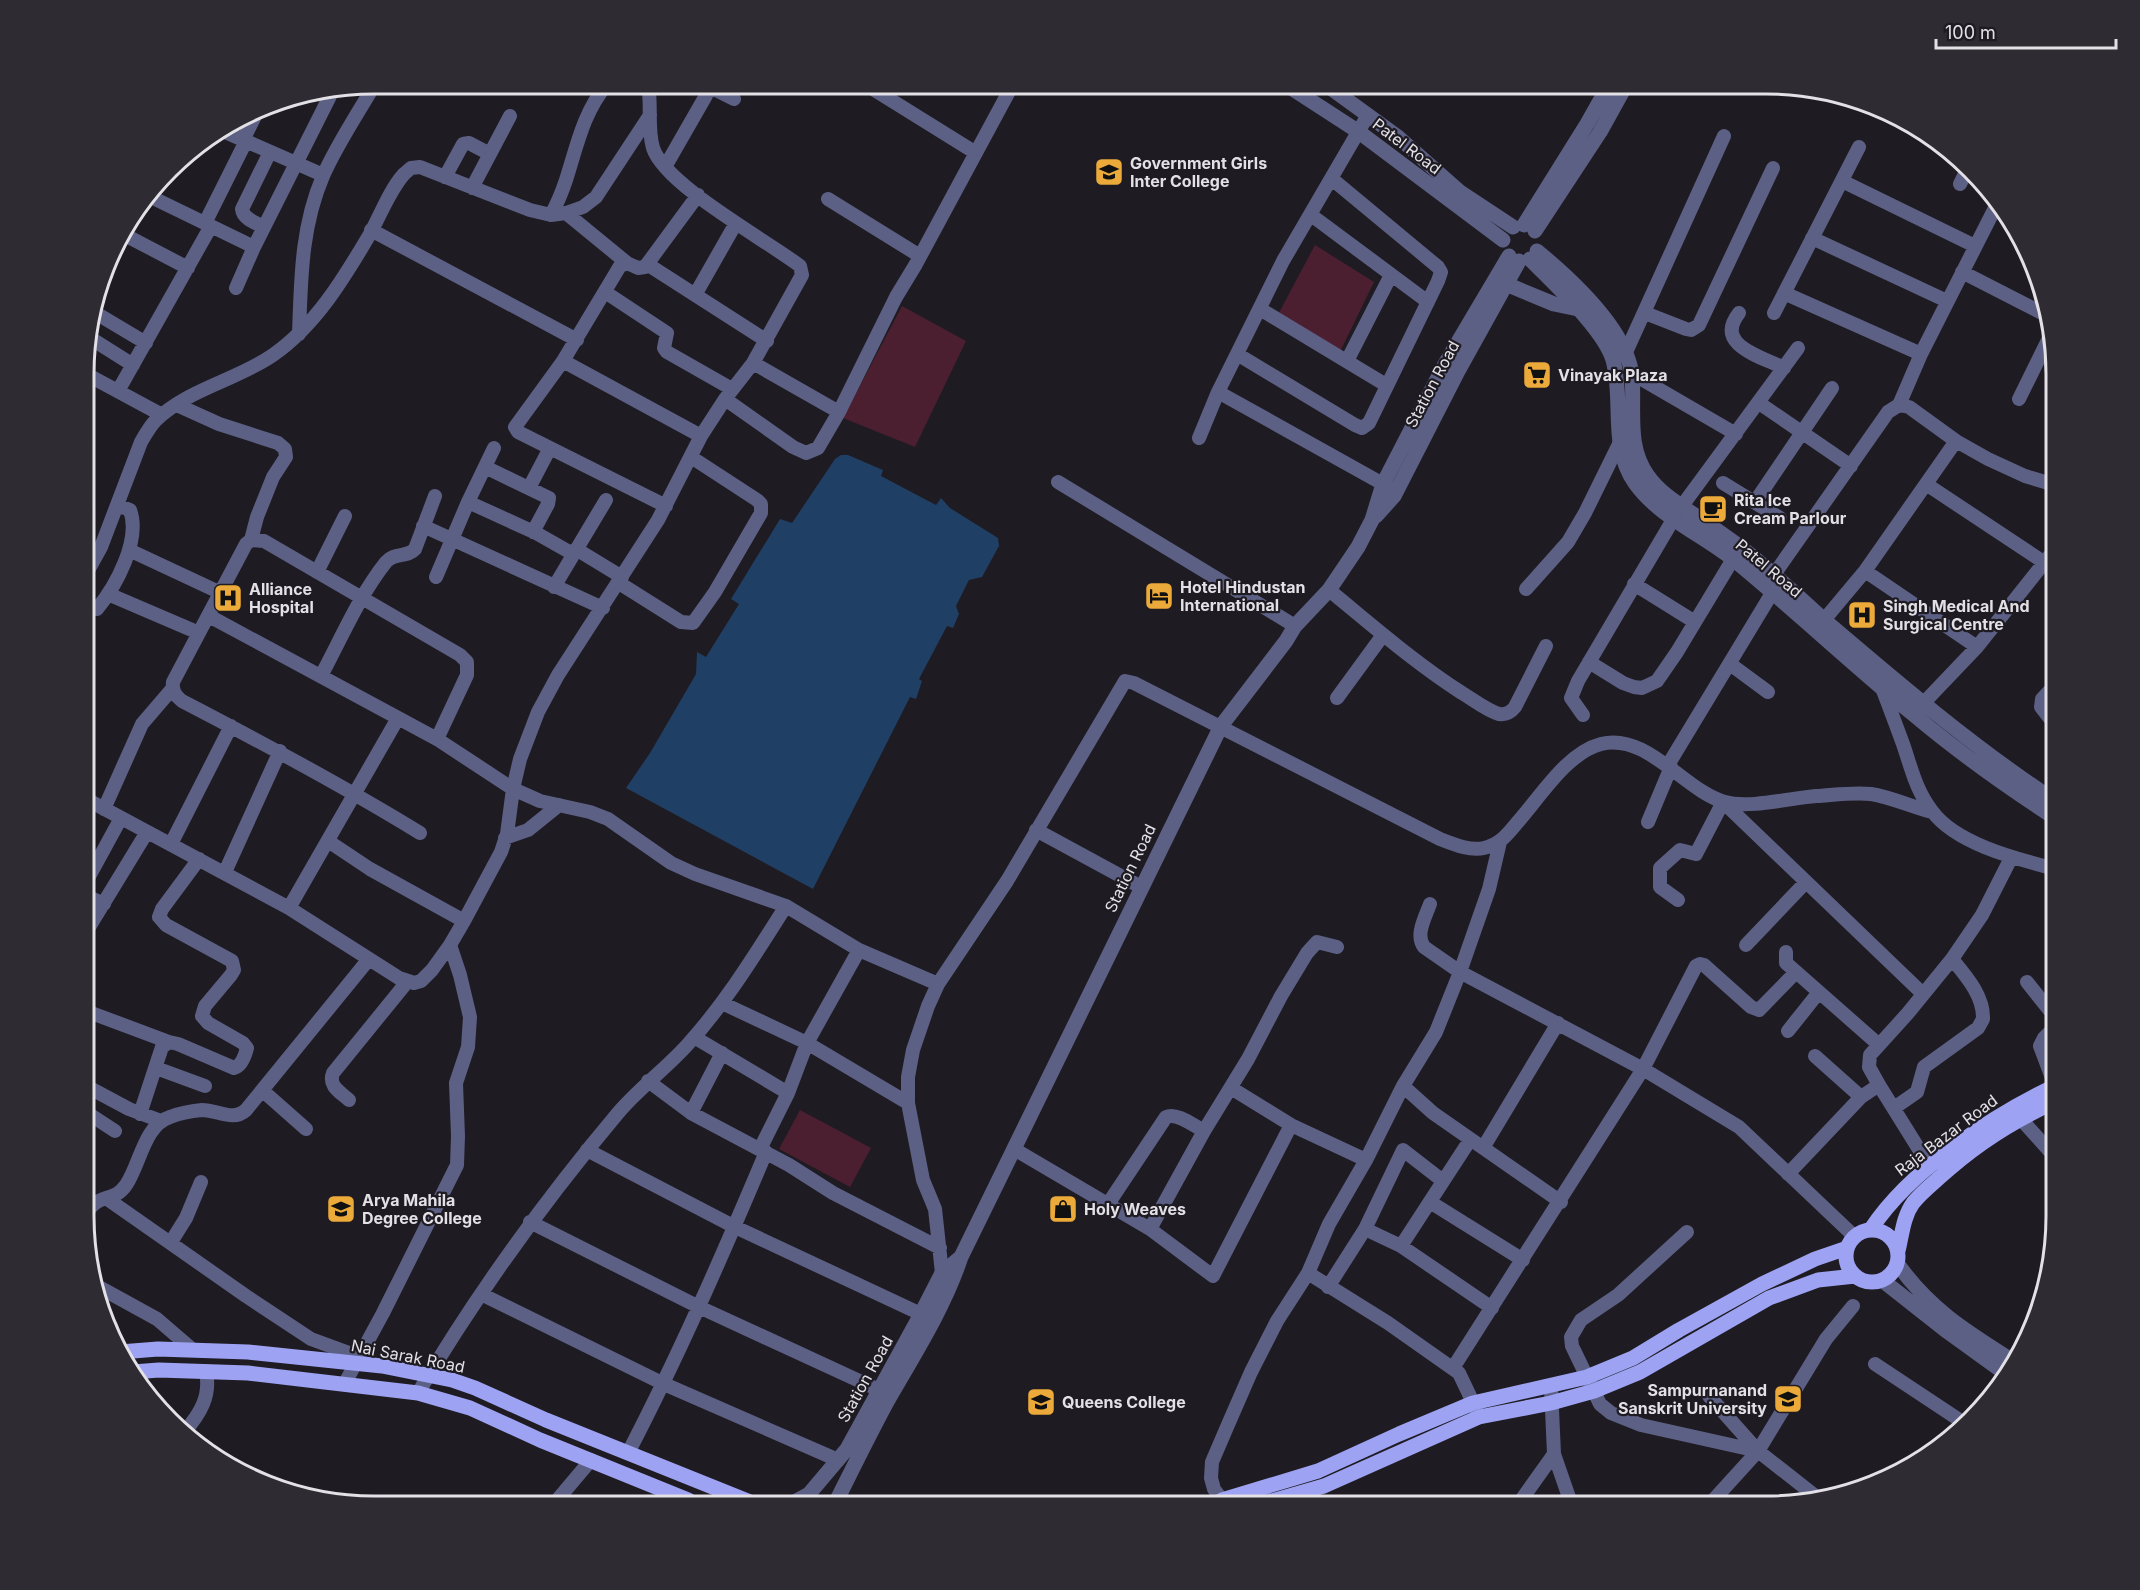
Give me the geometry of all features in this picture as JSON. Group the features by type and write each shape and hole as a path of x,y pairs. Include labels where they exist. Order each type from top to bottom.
{"main road":[{"name":"Raja Bazar Road","path":"1871,1229 1898,1193 1961,1142 2007,1111 2046,1091"},
{"name":"Raja Bazar Road","path":"1898,1257 1905,1219 1913,1204 1948,1169 1979,1144 2020,1118 2046,1106"},
{"path":"1315,1496 1476,1410 1551,1403 1591,1384 1679,1330 1850,1242 1862,1231 1881,1230 1895,1242 1898,1257 1889,1276 1882,1280 1869,1282 1856,1276 1847,1263 1850,1242"},
{"path":"1782,1275 1790,1290"},
{"path":"1239,1496 1318,1471 1476,1410 1551,1387 1591,1384 1640,1372 1769,1298 1818,1280 1856,1276"},
{"name":"Nai Sarak Road","path":"130,1351 193,1350 358,1360 429,1375 475,1388 546,1420 734,1496"},
{"path":"273,1376 275,1355"},
{"name":"Nai Sarak Road","path":"142,1371 159,1370 273,1376 418,1393 470,1408 678,1496"}],"street":[{"path":"551,215 566,181 581,128 589,110 600,94"},
{"path":"94,803 289,908 407,982 421,981 432,970 450,945 501,852 506,838 513,789 523,751 538,712 558,675 621,580 666,506 701,436 753,363 798,283 802,270 783,253 736,223 664,167 654,150 649,94"},
{"path":"664,167 707,94"},
{"path":"724,94 734,99"},
{"path":"881,94 976,153"},
{"path":"605,292 665,331 668,335 664,348 667,352 729,394 793,447 806,453 818,448 839,412 896,297 1008,94"},
{"name":"Patel Road","path":"1300,94 1359,132 1503,240"},
{"name":"Patel Road","path":"1339,94 1398,137 1461,192 1524,228"},
{"path":"1524,228 1604,94"},
{"path":"1524,228 1539,239 1524,257 1505,251 1503,240 1505,235 1524,228 1600,132 1621,94"},
{"path":"299,334 304,241 311,210 323,175 364,95"},
{"path":"236,288 254,247 329,98"},
{"path":"94,560 101,547 141,442 150,428 162,415 177,405 272,356 299,334 331,296 398,180 411,168 420,167 530,210 551,215 566,213 583,207 596,197 650,115"},
{"path":"1199,438 1218,392 1283,261 1368,115"},
{"path":"472,188 510,116"},
{"path":"118,392 188,268 252,122"},
{"path":"231,135 323,175"},
{"path":"1626,352 1724,136"},
{"path":"445,177 463,144 469,143 490,154"},
{"path":"1774,313 1858,147"},
{"path":"264,228 246,218 242,209 270,152"},
{"path":"1644,313 1686,329 1691,330 1699,325 1773,168"},
{"path":"1237,354 1362,428 1369,423 1440,276 1438,267 1332,179"},
{"path":"1842,181 1975,246"},
{"path":"566,213 627,263 638,268 647,264 698,195"},
{"path":"156,199 254,247"},
{"path":"828,199 920,256"},
{"path":"1648,822 1670,766 1730,664 1770,585 1888,412 1899,405 1921,354 1993,212"},
{"path":"1311,215 1428,303"},
{"path":"695,295 736,223"},
{"path":"371,230 577,340"},
{"path":"130,238 188,268"},
{"path":"1812,238 1947,301"},
{"name":"Patel Road","path":"1524,257 1578,309 1612,357 1617,382 1619,444 1625,468 1647,498 1678,512 1741,547 1770,585 1913,714 2000,781 2046,812"},
{"name":"Patel Road","path":"1524,257 1580,288 1626,352 1632,373 1633,442 1639,462 1678,512 1733,559 1824,620 1972,742 2046,795"},
{"name":"Station Road","path":"805,1496 847,1449 921,1314 961,1257 1221,726 1295,626 1329,590 1358,547 1506,284 1524,257"},
{"name":"Station Road","path":"1390,488 1445,364 1524,257"},
{"path":"627,263 620,266 577,340 515,427 518,432 666,506"},
{"path":"647,264 766,340"},
{"path":"1962,272 2038,311"},
{"path":"1347,361 1391,275"},
{"path":"1506,284 1554,304 1578,309"},
{"path":"1784,293 1921,354"},
{"path":"1260,309 1386,385"},
{"path":"1739,313 1732,321 1730,331 1736,344 1784,368"},
{"path":"101,316 146,343"},
{"path":"97,342 133,365"},
{"path":"1583,716 1571,698 1578,681 1634,584 1678,512 1798,348"},
{"path":"2019,399 2044,348"},
{"path":"563,361 701,436"},
{"path":"753,363 839,412"},
{"path":"1632,373 1736,435"},
{"path":"94,380 162,415"},
{"path":"1755,502 1832,388"},
{"path":"1218,392 1390,488"},
{"path":"1759,403 1851,466"},
{"path":"104,809 142,724 172,689 173,682 246,544 251,540 257,517 273,477 286,457 285,449 278,443 219,424 177,405"},
{"path":"1899,405 1909,407 1956,441 1988,459 2025,476 2046,482"},
{"path":"1824,620 1864,571 1956,441"},
{"path":"1526,589 1568,542 1619,444"},
{"path":"436,577 494,448"},
{"path":"529,488 550,448"},
{"path":"468,502 575,551 671,616 681,622 693,623 714,592 762,508 757,500 691,457"},
{"path":"485,467 547,496 549,500 533,532"},
{"path":"1058,482 1295,626"},
{"path":"1723,483 1780,518"},
{"path":"1913,714 1977,647 2045,563 1926,484"},
{"path":"321,676 363,599 388,560 393,556 412,552 435,496"},
{"path":"554,587 606,500"},
{"path":"97,609 108,594 129,550 134,520 130,510 117,505"},
{"path":"317,572 345,516"},
{"path":"423,526 603,608"},
{"path":"251,540 264,541 460,655 467,662 467,675 437,739"},
{"path":"129,550 221,593"},
{"path":"1589,662 1623,683 1634,687 1650,685 1657,681 1733,559"},
{"path":"1864,571 1977,647"},
{"path":"1634,584 1695,622"},
{"path":"1329,590 1418,663 1446,683 1499,714 1512,711 1515,707 1546,646"},
{"path":"108,594 199,633"},
{"path":"209,616 437,739 513,789 540,801 608,819 671,862 695,874 786,906 859,950 938,984"},
{"path":"1337,698 1383,634"},
{"path":"1730,664 1768,692"},
{"path":"947,1277 940,1248 935,1209 923,1180 908,1102 908,1077 913,1050 938,984 1007,881 1125,681 1134,683 1221,726 1440,839 1465,848 1483,849 1500,842 1563,768 1581,753 1599,744 1614,742 1630,745 1670,766 1707,794 1723,802 1923,994"},
{"path":"1882,687 1916,786 1932,812 1951,830 2011,858 2046,866"},
{"path":"172,689 182,701 354,792 420,833"},
{"path":"2046,695 2042,699 2041,706 2046,713"},
{"path":"289,908 398,718"},
{"path":"171,844 231,726"},
{"path":"225,872 280,751"},
{"path":"1723,802 1748,803 1816,796 1870,794 1932,812"},
{"path":"1678,900 1660,887 1660,868 1680,850 1696,854 1723,802"},
{"path":"506,838 540,823 559,805"},
{"path":"94,867 121,818"},
{"path":"1036,830 1141,887"},
{"path":"94,919 147,832"},
{"path":"328,841 370,869 464,921"},
{"path":"1216,1496 1211,1478 1212,1462 1251,1372 1277,1321 1308,1273 1329,1224 1366,1160 1403,1086 1436,1032 1489,889 1500,842"},
{"path":"1930,1167 1879,1085 1868,1061 1870,1054 1878,1044 1908,1014 1952,959 1982,915 2011,858"},
{"path":"94,1014 234,1068 239,1066 247,1048 243,1043 207,1023 202,1016 206,1006 231,975 234,969 232,961 166,925 159,917 162,909 199,859"},
{"path":"1746,945 1806,882"},
{"path":"94,899 104,903"},
{"path":"1430,904 1420,930 1420,942 1424,947 1460,972 1643,1069 1739,1126 1788,1174 1850,1242"},
{"path":"418,1393 530,1222 618,1112 694,1037 722,1002 786,906"},
{"path":"1150,1229 1204,1131 1248,1059 1281,996 1313,945 1321,941 1337,947"},
{"path":"345,1383 456,1165 458,1136 456,1083 468,1047 470,1017 450,945"},
{"path":"628,1453 664,1384 735,1227 807,1043 859,950"},
{"path":"1786,952 1786,963 1878,1044"},
{"path":"94,1203 115,1196 127,1185 150,1136 161,1121 202,1110 241,1115 369,959"},
{"path":"1894,1108 1917,1092 1924,1067 1978,1028 1983,1019 1980,1002 1974,990 1967,977 1952,959"},
{"path":"1453,1368 1561,1202 1643,1069 1696,966 1704,965 1759,1010 1796,972"},
{"path":"349,1100 334,1087 331,1078 333,1073 407,982"},
{"path":"2027,982 2046,1006"},
{"path":"1788,1031 1819,992"},
{"path":"722,1002 807,1043 908,1102"},
{"path":"1483,1148 1558,1023"},
{"path":"2046,1035 2040,1046 2046,1062"},
{"path":"694,1037 788,1093"},
{"path":"140,1114 162,1047 169,1042"},
{"path":"691,1113 722,1053"},
{"path":"1815,1056 1861,1097"},
{"path":"156,1068 205,1086"},
{"path":"648,1081 691,1113 763,1151 833,1193 940,1248"},
{"path":"1788,1174 1861,1097 1879,1085"},
{"path":"1403,1086 1433,1113 1561,1202"},
{"path":"1230,1088 1291,1125 1366,1160"},
{"path":"94,1090 140,1114 161,1121"},
{"path":"262,1091 306,1129"},
{"path":"1108,1204 1166,1117 1176,1116 1204,1131"},
{"path":"94,1117 115,1131"},
{"path":"2020,1118 2046,1147"},
{"path":"1014,1149 1150,1229 1213,1276 1291,1125"},
{"path":"1401,1246 1470,1140"},
{"path":"588,1150 735,1227 921,1314"},
{"path":"1328,1287 1365,1229 1403,1150 1443,1181"},
{"path":"171,1242 186,1218 201,1182"},
{"path":"106,1198 311,1339 358,1360"},
{"path":"1430,1202 1523,1260"},
{"path":"530,1222 699,1307 879,1390"},
{"path":"1365,1229 1401,1246 1492,1308"},
{"path":"1687,1232 1618,1295 1581,1320 1571,1337 1572,1346 1600,1404 1611,1413 1627,1420 1758,1451"},
{"path":"1898,1257 1910,1290 2000,1368"},
{"path":"1308,1273 1388,1323 1453,1368 1459,1373 1476,1410"},
{"name":"Station Road","path":"839,1496 876,1422 934,1321 947,1277"},
{"path":"1882,1280 1910,1290 1951,1322 2007,1357"},
{"path":"104,1289 157,1318 193,1350"},
{"path":"481,1294 664,1384 838,1460"},
{"path":"1717,1496 1758,1451 1826,1339 1853,1306"},
{"path":"1875,1364 1957,1419"},
{"path":"190,1426 204,1405 207,1392 206,1372"},
{"path":"1551,1387 1554,1454 1569,1496"},
{"path":"1709,1396 1758,1451 1805,1492"},
{"path":"1524,1496 1554,1454"},
{"path":"561,1496 591,1460"}],"shaded area":[{"path":"1315,245 1374,282 1336,360 1273,324"},
{"path":"902,306 966,341 915,447 843,418"},
{"path":"800,1110 871,1148 850,1187 779,1149"}],"water":[{"path":"841,455 848,455 883,470 881,476 936,505 941,498 950,508 998,538 999,546 982,577 969,580 956,606 959,614 953,628 947,626 919,679 922,681 916,699 910,697 813,889 626,788 650,753 696,674 697,652 706,657 739,604 731,599 780,519 792,523 835,459"}],"place":[{"name":"Government Girls Inter College","path":"1109,172"},
{"name":"Vinayak Plaza","path":"1537,375"},
{"name":"Rita Ice Cream Parlour","path":"1713,509"},
{"name":"Hotel Hindustan International","path":"1159,596"},
{"name":"Alliance Hospital","path":"228,598"},
{"name":"Singh Medical And Surgical Centre","path":"1862,615"},
{"name":"Arya Mahila Degree College","path":"341,1209"},
{"name":"Holy Weaves","path":"1063,1209"},
{"name":"Sampurnanand Sanskrit University","path":"1788,1399"},
{"name":"Queens College","path":"1041,1402"}]}
